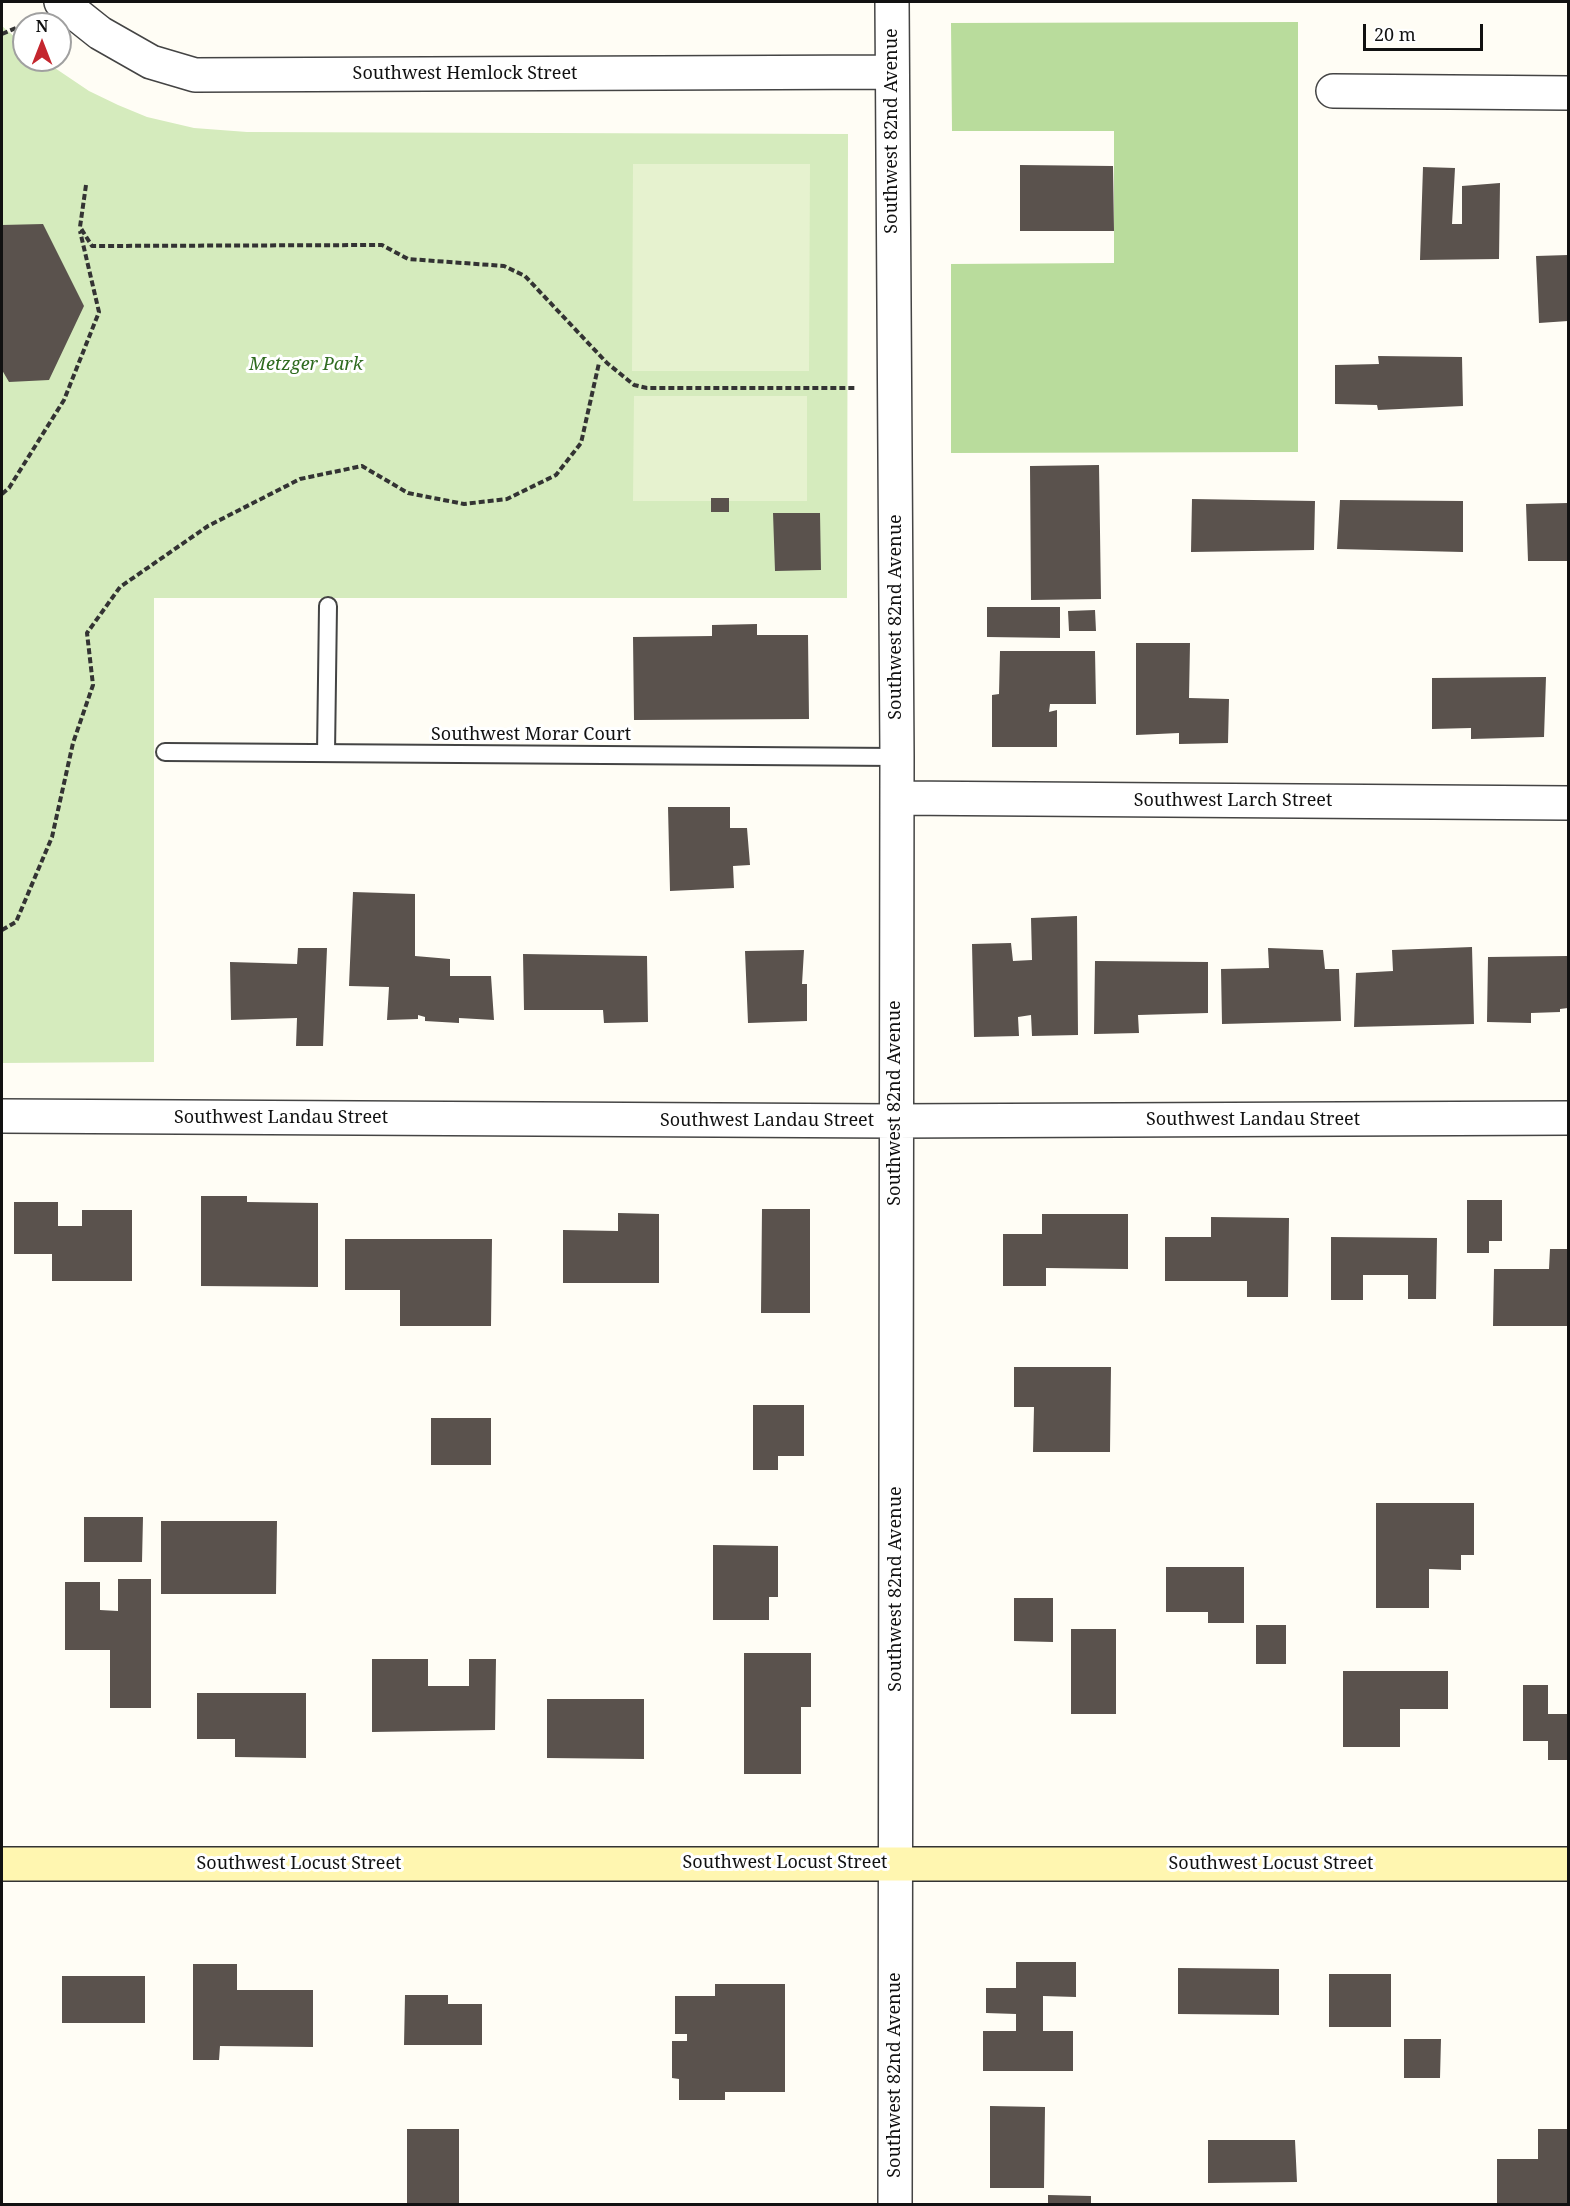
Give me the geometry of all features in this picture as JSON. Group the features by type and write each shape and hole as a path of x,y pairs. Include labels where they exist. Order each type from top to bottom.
{"street":[{"name":"Southwest Hemlock Street","path":"61,2 100,33 151,62 195,75 891,72"},
{"name":"Southwest 82nd Avenue","path":"892,2 897,757 894,1121 895,2205"},
{"path":"1333,91 1569,93"},
{"name":"Southwest Larch Street","path":"897,798 1569,803"},
{"name":"Southwest Landau Street","path":"2,1116 894,1121 1569,1118"},
{"name":"Southwest Locust Street","path":"2,1864 1569,1864"}],"lane":[{"path":"326,753 328,606"},
{"name":"Southwest Morar Court","path":"165,752 897,757"}],"path":[{"path":"2,494 9,488 64,400 99,312 80,227 86,186"},
{"path":"80,227 92,246 382,245 408,259 504,266 525,276 607,363 634,385 647,388 894,388"},
{"path":"2,930 16,922 52,837 74,743 93,685 87,633 120,587 208,526 300,479 363,466 408,493 464,504 507,499 556,475 581,444 599,363"}],"green space":[{"path":"1298,22 1298,452 951,453 951,264 1114,263 1114,131 952,131 951,23"},
{"name":"Metzger Park","path":"2,26 12,35 12,72 61,72 89,91 118,105 147,117 194,128 247,132 848,134 847,598 154,598 154,1062 2,1063"},
{"path":"633,164 810,164 809,371 632,371"},
{"path":"634,396 807,396 807,501 633,501"}],"building":[{"path":"1020,165 1113,166 1114,231 1020,231"},
{"path":"1423,167 1455,168 1452,224 1462,224 1462,186 1500,183 1499,259 1420,260"},
{"path":"43,224 84,306 49,380 9,382 2,370 2,225"},
{"path":"1568,255 1568,321 1539,323 1536,256"},
{"path":"1378,356 1462,357 1463,406 1378,410 1377,405 1335,404 1335,365 1379,364"},
{"path":"1099,465 1101,599 1031,600 1030,466"},
{"path":"711,498 729,498 729,512 711,512"},
{"path":"1192,499 1315,501 1314,550 1191,552"},
{"path":"1340,500 1463,501 1463,552 1337,549"},
{"path":"1568,503 1568,561 1528,561 1526,504"},
{"path":"773,513 820,513 821,570 775,571"},
{"path":"987,607 1060,607 1060,638 987,637"},
{"path":"1095,610 1096,631 1069,631 1068,611"},
{"path":"757,624 757,635 808,635 809,719 634,720 633,637 712,636 712,625"},
{"path":"1136,643 1190,643 1189,698 1229,699 1228,743 1179,744 1179,733 1136,735"},
{"path":"1000,651 1095,651 1096,704 1050,704 1049,712 1057,710 1057,747 992,747 992,695 999,694"},
{"path":"1546,677 1544,737 1471,739 1471,728 1432,729 1432,678"},
{"path":"668,807 730,807 730,828 747,828 750,865 733,866 734,888 670,891"},
{"path":"353,892 415,894 415,956 450,959 450,976 491,976 494,1020 459,1018 459,1023 425,1021 425,1017 418,1015 418,1019 387,1020 389,987 349,986"},
{"path":"1077,916 1078,1035 1032,1036 1031,1015 1018,1017 1019,1036 974,1037 972,944 1011,943 1013,961 1032,960 1031,918"},
{"path":"1472,947 1474,1024 1354,1027 1356,973 1393,971 1392,950"},
{"path":"298,948 327,948 323,1046 296,1046 297,1018 231,1020 230,962 297,964"},
{"path":"1268,948 1323,950 1325,969 1339,969 1341,1021 1222,1024 1221,969 1269,968"},
{"path":"804,950 802,984 807,984 807,1021 748,1023 745,951"},
{"path":"523,954 647,956 648,1022 604,1023 603,1010 524,1010"},
{"path":"1568,956 1568,1008 1560,1009 1560,1012 1531,1013 1531,1023 1487,1022 1488,957"},
{"path":"1095,961 1208,962 1208,1013 1138,1015 1139,1033 1094,1034"},
{"path":"201,1196 247,1196 247,1202 318,1203 318,1287 201,1286"},
{"path":"1467,1200 1502,1200 1502,1241 1489,1241 1489,1253 1467,1253"},
{"path":"14,1202 58,1202 58,1226 82,1226 82,1210 132,1210 132,1281 52,1281 52,1254 14,1254"},
{"path":"762,1209 810,1209 810,1313 761,1313"},
{"path":"618,1213 659,1214 659,1283 563,1283 563,1230 618,1231"},
{"path":"1042,1214 1128,1214 1128,1269 1046,1268 1046,1286 1003,1286 1003,1234 1042,1234"},
{"path":"1211,1217 1289,1218 1288,1297 1247,1297 1247,1281 1165,1281 1165,1237 1211,1237"},
{"path":"1331,1237 1437,1238 1436,1299 1408,1299 1408,1275 1363,1275 1363,1300 1331,1300"},
{"path":"345,1239 492,1239 491,1326 400,1326 400,1290 345,1290"},
{"path":"1550,1249 1568,1249 1568,1326 1493,1326 1494,1269 1549,1269"},
{"path":"1014,1367 1111,1367 1110,1452 1033,1452 1034,1407 1014,1407"},
{"path":"753,1405 804,1405 804,1456 778,1456 778,1470 753,1470"},
{"path":"431,1418 491,1418 491,1465 431,1465"},
{"path":"1376,1503 1474,1503 1474,1555 1461,1555 1461,1570 1429,1569 1429,1608 1376,1608"},
{"path":"84,1517 143,1517 142,1562 84,1562"},
{"path":"161,1521 277,1521 276,1594 161,1594"},
{"path":"713,1545 778,1546 778,1597 769,1597 769,1620 713,1620"},
{"path":"1166,1567 1244,1567 1244,1623 1208,1623 1208,1612 1166,1612"},
{"path":"118,1579 151,1579 151,1708 110,1708 110,1650 65,1650 65,1582 100,1582 100,1610 118,1611"},
{"path":"1014,1598 1053,1598 1053,1642 1014,1641"},
{"path":"1256,1625 1286,1625 1286,1664 1256,1664"},
{"path":"1071,1629 1116,1629 1116,1714 1071,1714"},
{"path":"744,1653 811,1653 811,1707 801,1707 801,1774 744,1774"},
{"path":"372,1659 428,1659 428,1686 469,1686 469,1659 496,1659 495,1730 372,1732"},
{"path":"1343,1671 1448,1671 1448,1709 1400,1709 1400,1747 1343,1747"},
{"path":"1523,1685 1548,1685 1548,1714 1568,1714 1568,1760 1548,1760 1548,1741 1523,1741"},
{"path":"197,1693 306,1693 306,1758 235,1757 235,1739 197,1739"},
{"path":"547,1699 644,1699 644,1759 547,1758"},
{"path":"1016,1962 1076,1962 1076,1997 1043,1996 1043,2031 1073,2031 1073,2071 983,2071 983,2031 1016,2031 1016,2014 986,2013 986,1988 1016,1988"},
{"path":"193,1964 237,1964 237,1990 313,1990 313,2047 220,2046 219,2060 193,2060"},
{"path":"1178,1968 1279,1969 1279,2015 1178,2014"},
{"path":"1329,1974 1391,1974 1391,2027 1329,2027"},
{"path":"62,1976 145,1976 145,2023 62,2023"},
{"path":"715,1984 785,1984 785,2092 725,2092 725,2100 679,2100 679,2079 672,2078 672,2041 687,2041 687,2034 675,2034 675,1996 715,1996"},
{"path":"405,1995 448,1995 448,2004 482,2004 482,2045 404,2045"},
{"path":"1404,2039 1441,2039 1440,2078 1404,2078"},
{"path":"990,2106 1045,2107 1044,2188 990,2188"},
{"path":"407,2129 459,2129 459,2204 407,2204"},
{"path":"1538,2129 1568,2129 1568,2204 1497,2204 1497,2159 1538,2159"},
{"path":"1208,2140 1295,2140 1297,2182 1208,2183"},
{"path":"1048,2195 1091,2196 1091,2204 1048,2204"}]}
